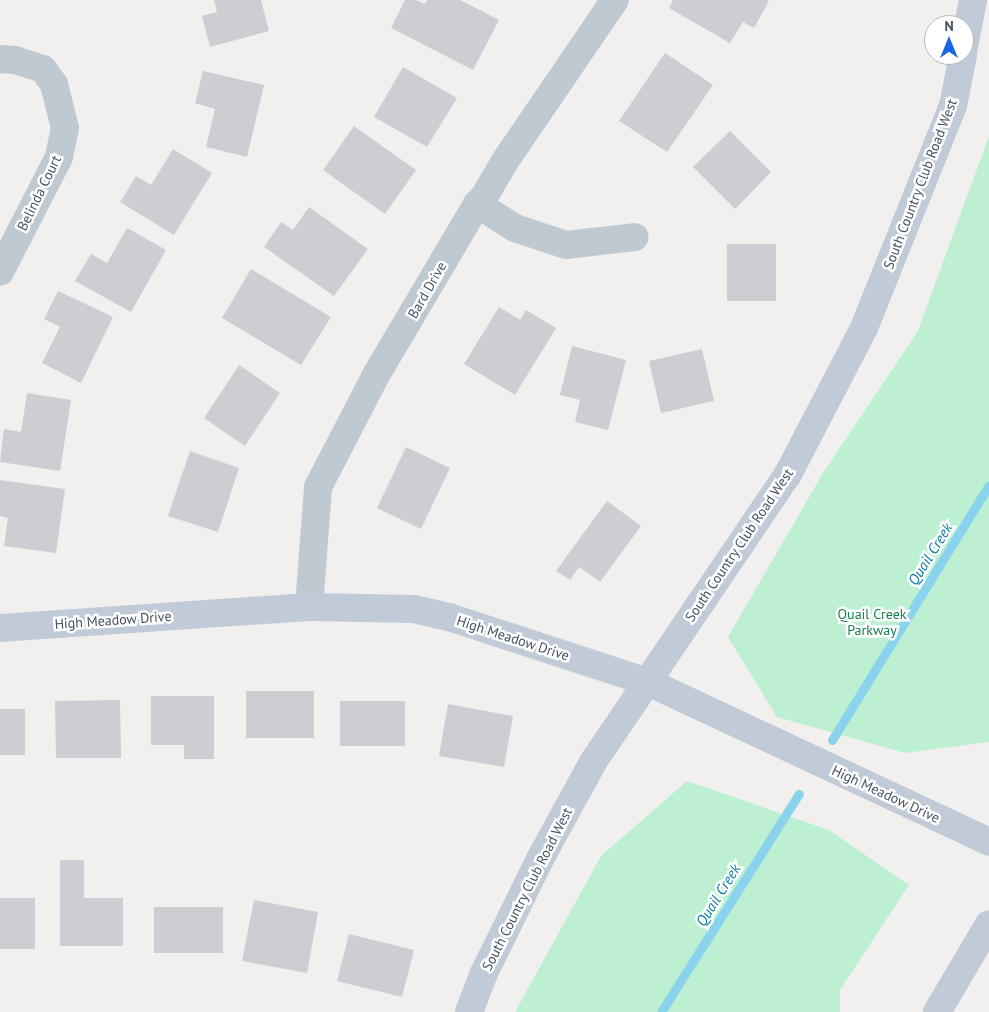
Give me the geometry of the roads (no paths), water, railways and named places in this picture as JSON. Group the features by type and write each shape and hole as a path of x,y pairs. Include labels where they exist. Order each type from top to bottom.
{"street":[{"name":"Bard Drive","path":"309,607 318,487 376,376 477,204 484,198 505,161 615,0"},
{"path":"970,15 973,0"},
{"name":"Belinda Court","path":"0,59 15,60 43,69 54,84 65,128 59,156 0,272"},
{"name":"South Country Club Road West","path":"469,1012 483,975 540,859 593,762 787,476 864,328 953,106 961,65"},
{"path":"477,204 515,228 566,245 634,237"},
{"name":"High Meadow Drive","path":"0,628 309,607 414,609 452,618 648,682 989,842"},
{"path":"937,1012 989,924"}],"waterway":[{"name":"Quail Creek","path":"832,740 989,485"},
{"name":"Quail Creek","path":"661,1012 799,794"}],"park label":[{"name":"Quail Creek Parkway","path":"872,622"}]}
